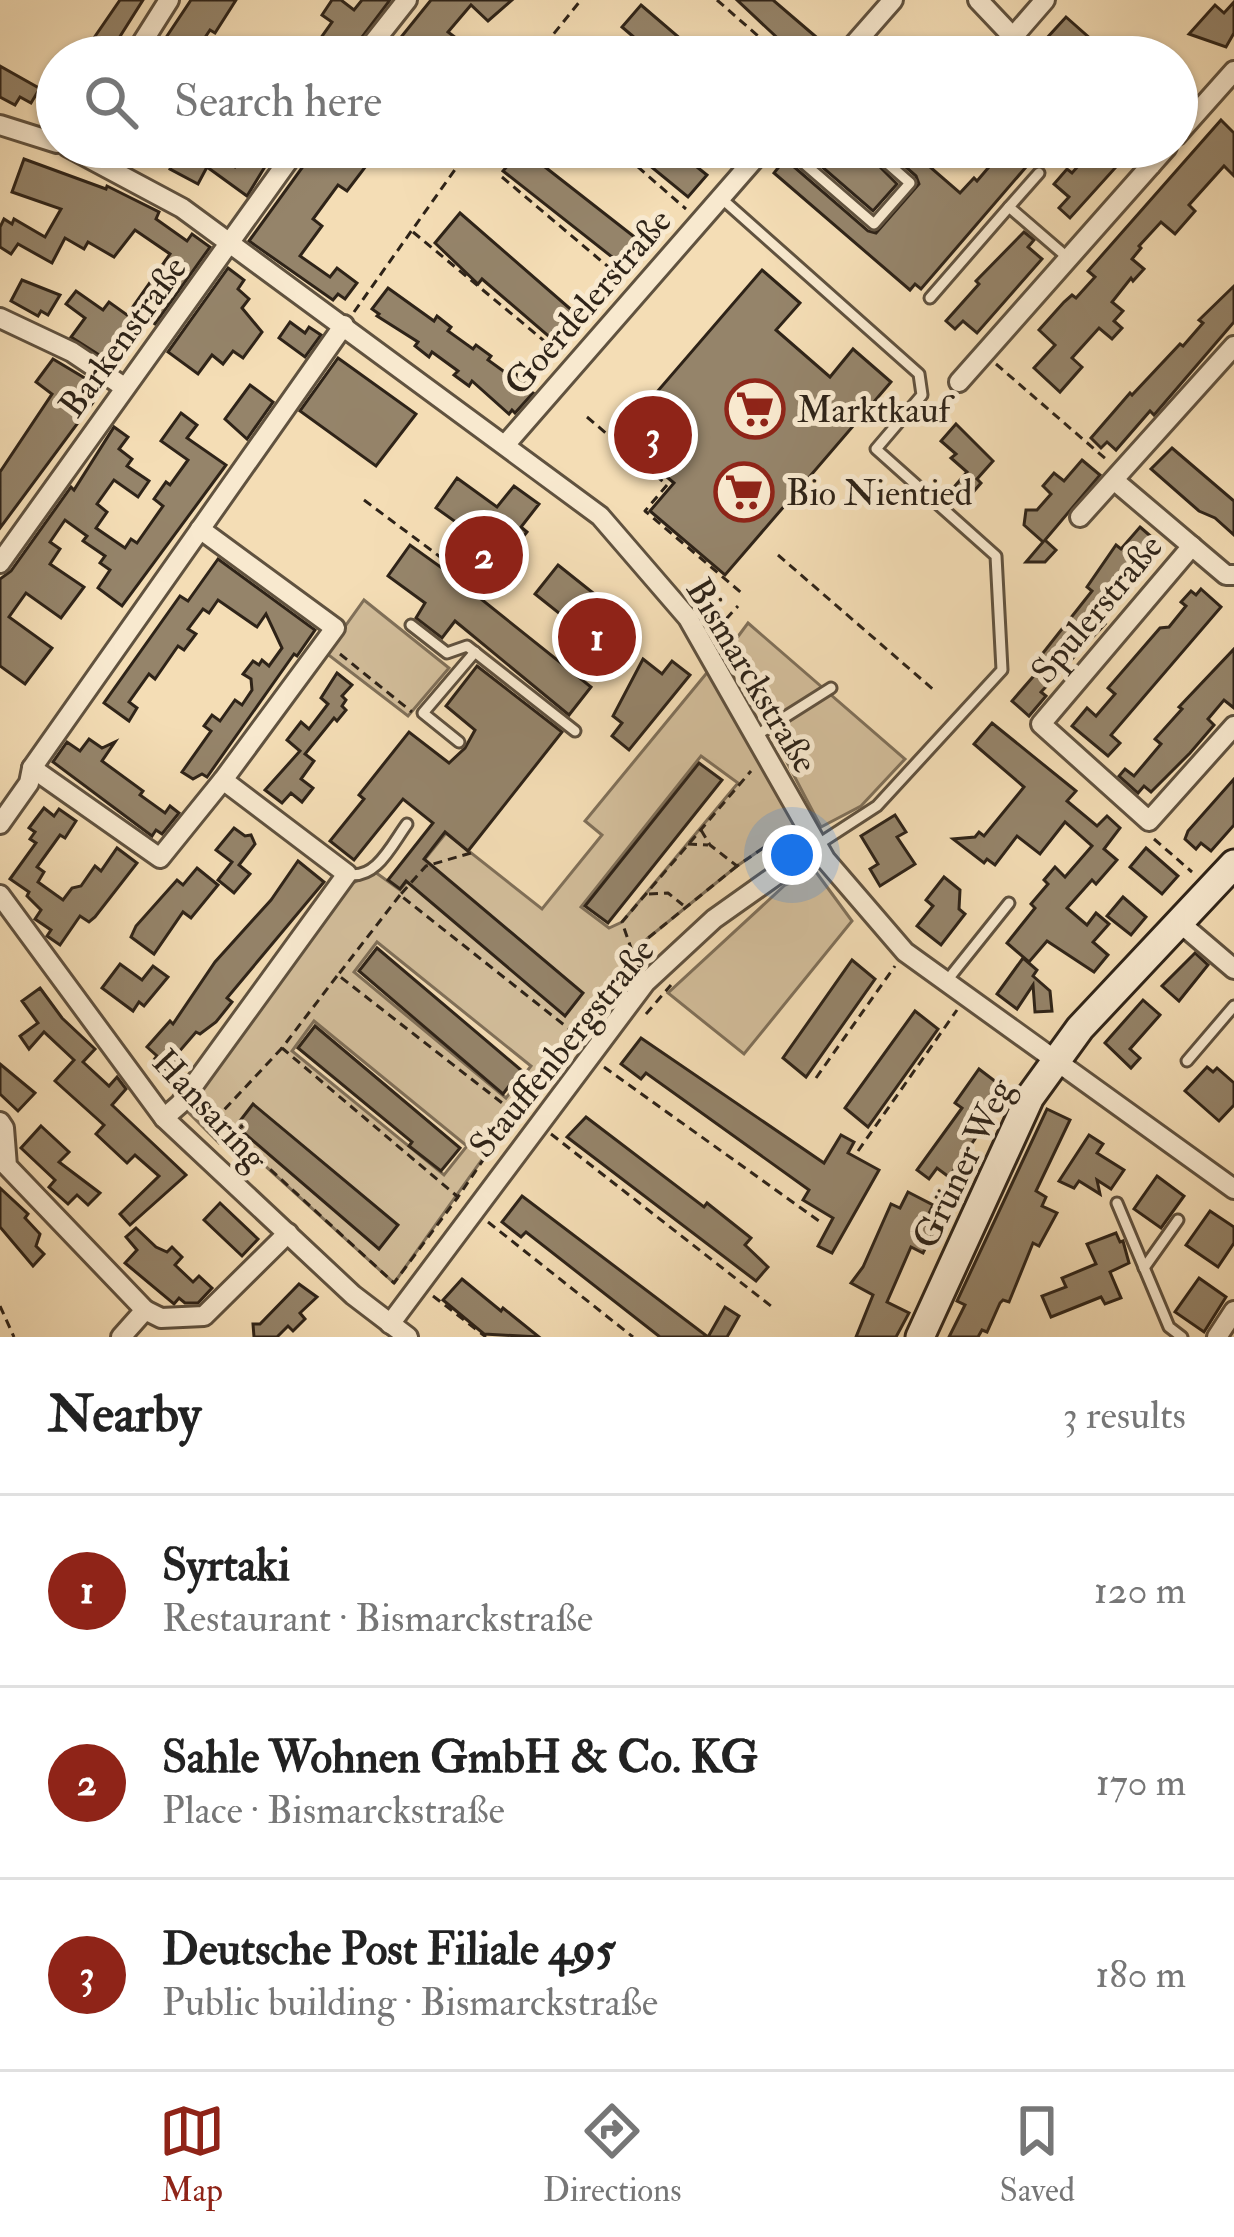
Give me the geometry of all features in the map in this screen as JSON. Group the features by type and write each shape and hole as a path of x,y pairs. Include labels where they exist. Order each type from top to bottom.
{"street":[{"path":"146,36 169,0"},
{"path":"379,36 407,0"},
{"path":"861,36 893,0"},
{"path":"978,0 1010,36"},
{"path":"1014,36 1045,0"},
{"path":"1198,111 1234,70"},
{"name":"Bismarckstraße","path":"0,124 36,136"},
{"name":"Bismarckstraße","path":"108,168 182,208 600,516 688,618 817,846 905,952 1234,1189"},
{"name":"Barkenstraße","path":"0,563 283,168"},
{"name":"Goerdelerstraße","path":"505,445 747,168"},
{"path":"959,382 1147,168"},
{"path":"0,319 72,352 124,387"},
{"path":"0,824 29,783 32,768 344,325"},
{"path":"1080,517 1234,346"},
{"path":"1118,477 1226,575 1234,574"},
{"path":"32,768 160,858 330,635 200,529"},
{"name":"Spulerstraße","path":"1149,821 1041,724 1192,546"},
{"path":"1149,821 1234,726"},
{"path":"164,1118 180,1104 347,874 223,780"},
{"name":"Stauffenbergstraße","path":"390,1324 645,983 714,919 817,846"},
{"name":"Grüner Weg","path":"920,1337 1030,1096 1080,1028 1234,864"},
{"name":"Hansaring","path":"0,896 164,1118 408,1337"},
{"path":"1180,923 1234,969"},
{"path":"0,1122 7,1166 145,1310 161,1318 204,1316 288,1233"},
{"path":"121,1337 145,1310"},
{"path":"1217,1337 1233,1316"}],"lane":[{"path":"809,168 874,224 910,183 893,168"},
{"path":"930,298 1039,172"},
{"path":"721,198 919,374 922,395 876,449 996,556 1002,670 877,806 817,846"},
{"path":"1009,207 1068,258"},
{"path":"411,625 447,653 467,646 575,731"},
{"path":"459,742 423,712 475,652"},
{"path":"754,736 831,688"},
{"path":"347,874 360,877 372,870 407,824"},
{"path":"945,983 1009,903"},
{"path":"1187,1061 1234,1006"},
{"path":"1118,1203 1169,1327 1182,1337"},
{"path":"1144,1268 1178,1220"}],"path":[{"path":"552,36 580,0"},
{"path":"718,0 758,36"},
{"path":"344,325 456,168"},
{"path":"639,168 700,221"},
{"path":"502,178 638,292"},
{"path":"412,230 574,366"},
{"path":"984,354 1118,477"},
{"path":"587,417 667,485 645,511 744,595"},
{"path":"364,500 451,565"},
{"path":"778,556 935,692"},
{"path":"715,632 739,606"},
{"path":"330,635 418,717 423,712"},
{"path":"632,951 622,922 738,782 766,758"},
{"path":"471,853 426,866 282,1048 224,1110 223,1126 394,1283 632,951 737,866 802,821"},
{"path":"1149,821 1147,833 1211,890"},
{"path":"700,828 710,845 737,866"},
{"path":"687,844 710,845"},
{"path":"658,878 685,906"},
{"path":"644,894 668,893"},
{"path":"400,895 573,1032"},
{"path":"816,1078 905,952"},
{"path":"338,975 515,1113"},
{"path":"640,1020 677,978"},
{"path":"858,1151 965,998"},
{"path":"282,1048 458,1197"},
{"path":"603,1066 819,1221"},
{"path":"551,1133 771,1306"},
{"path":"487,1222 633,1337"},
{"path":"433,1296 486,1337"},
{"path":"0,1306 14,1337"}],"shaded area":[{"path":"364,600 449,668 408,716 326,653"},
{"path":"748,623 905,759 861,806 821,827 728,650"},
{"path":"715,663 802,821 737,866 632,951 394,1283 229,1133 219,1143 180,1104 335,892 375,872 400,890 446,833 542,909 602,835 585,821","holes":["701,756 738,783 622,922 609,928 581,907","377,942 531,1066 506,1098 354,972","314,1021 467,1146 444,1175 292,1051"]},
{"path":"816,872 852,921 744,1054 668,993 785,885"}],"building":[{"path":"120,0 143,0 120,36 95,36"},
{"path":"191,0 236,0 215,33 167,36"},
{"path":"332,0 341,0 354,10 362,0 390,0 363,36 322,36 332,22 322,15"},
{"path":"431,0 512,0 488,21 471,5 448,32 453,36 402,36"},
{"path":"737,0 773,0 815,36 775,36"},
{"path":"1234,2 1234,33 1226,47 1189,34 1215,5 1224,13"},
{"path":"641,5 677,36 632,36 622,27"},
{"path":"1066,17 1087,36 1049,36"},
{"path":"0,66 36,86 31,103 20,97 15,105 0,97"},
{"path":"1221,120 1234,133 1234,176 1224,166 1189,205 1195,211 1175,234 1161,222 1139,246 1132,259 1144,269 1112,302 1123,311 1114,321 1122,328 1112,339 1099,328 1072,358 1082,367 1060,392 1034,368 1055,345 1039,330 1095,277 1088,271 1179,168 1198,168 1198,146"},
{"path":"24,159 36,163 36,168 107,186 159,212 156,219 187,241 192,234 210,247 155,324 148,319 115,365 71,337 85,318 66,304 76,291 103,310 109,302 127,315 170,254 135,230 114,257 88,242 84,249 65,238 52,263 18,244 11,254 0,247 4,219 12,224 14,219 45,237 61,209 12,192"},
{"path":"170,168 206,168 198,184"},
{"path":"208,168 264,168 247,196"},
{"path":"302,168 364,168 347,191 338,185 313,219 322,226 300,256 330,277 337,268 357,283 345,299 338,294 333,300 249,241"},
{"path":"546,168 646,246 626,268 503,171"},
{"path":"653,168 698,168 707,175 688,197"},
{"path":"778,168 795,168 876,233 919,184 907,168 931,168 960,193 988,168 1025,168 921,289 915,284 910,290 774,173"},
{"path":"823,168 881,168 897,184 873,211"},
{"path":"1076,168 1115,168 1070,218 1059,208 1069,197 1054,184 1067,169 1072,173"},
{"path":"460,213 583,320 560,346 482,279 478,284 435,243"},
{"path":"1024,232 1034,240 1028,247 1042,259 977,333 963,321 955,329 946,321 979,284 976,281"},
{"path":"228,268 244,280 238,289 249,299 242,308 262,332 243,358 233,351 223,364 212,355 198,374 168,352"},
{"name":"Marktkauf","path":"762,270 800,303 776,330 830,377 853,349 891,382 725,575 650,511 674,483 619,436"},
{"path":"22,280 60,295 48,315 41,311 38,316 11,301"},
{"path":"1234,286 1234,322 1154,415 1150,411 1116,450 1107,442 1101,448 1091,438 1130,393 1183,346 1203,323 1199,320"},
{"path":"388,288 434,321 437,316 451,327 448,331 473,349 476,345 513,378 516,374 533,393 509,414 472,381 469,386 454,375 458,371 432,352 429,357 415,346 418,342 377,316 372,309"},
{"path":"290,322 305,333 309,327 321,335 305,357 279,338"},
{"path":"338,358 416,414 376,466 300,411"},
{"path":"53,359 103,389 0,528 0,472 52,394 36,382"},
{"path":"250,385 273,402 247,439 225,419"},
{"path":"181,413 197,425 187,438 226,465 122,606 98,588 110,570 100,563 105,556 65,520 50,542 60,549 50,564 84,587 61,618 26,593 9,617 52,648 25,684 0,666 0,579 11,571 71,487 74,490 114,427 128,437 119,449 132,459 127,466 149,481 138,497 114,480 97,504 107,512 96,528 125,548 131,539 137,543 163,506 154,499 188,460 161,441"},
{"path":"956,424 993,461 968,498 955,486 967,472 941,441"},
{"path":"1172,448 1234,501 1234,535 1151,469"},
{"path":"1082,460 1100,475 1045,540 1056,550 1045,562 1026,562 1043,542 1024,525 1026,510 1037,510 1051,494 1043,486 1054,473 1064,481"},
{"path":"457,478 497,507 514,486 539,504 521,527 527,532 476,595 591,687 569,715 455,621 442,638 416,618 425,603 388,576 410,545 446,571 474,535 436,508"},
{"path":"1140,527 1162,546 1102,622 1105,624 1041,692 1046,696 1029,716 1012,701 1045,663 1039,658 1092,591 1087,587 1116,545 1121,549"},
{"path":"218,559 315,630 207,777 202,774 193,779 182,772 211,731 204,726 212,715 220,721 235,700 242,705 252,690 251,679 243,674 253,661 259,665 262,660 269,666 282,648 266,614 257,627 218,600 209,613 203,609 188,629 196,634 184,650 178,646 155,679 149,674 129,702 137,708 129,721 104,703 180,596 188,601"},
{"path":"558,565 637,628 614,657 535,594"},
{"path":"1201,589 1221,607 1111,735 1120,743 1108,756 1072,726 1087,708 1096,716 1115,694 1108,688 1160,628 1169,627 1191,591 1196,595"},
{"path":"1234,649 1234,708 1224,700 1208,719 1214,725 1190,753 1151,792 1144,786 1138,793 1119,776 1125,769 1134,776 1161,744 1155,739 1182,709 1179,707"},
{"path":"643,659 662,674 672,661 690,675 629,750 612,736 622,723 613,716"},
{"path":"477,666 562,732 468,851 445,832 424,859 583,993 565,1016 406,881 400,889 388,880 433,823 403,799 354,860 330,841 409,732 449,763 465,748 475,730 446,706"},
{"path":"337,673 352,685 342,696 346,710 305,754 314,761 301,779 313,788 302,802 291,793 282,803 265,790 300,751 287,740 301,722 309,729 328,704 321,698"},
{"path":"992,723 1076,791 1067,801 1097,826 1107,816 1120,828 1104,849 1117,860 1067,908 1087,925 1096,913 1109,924 1093,942 1108,955 1094,972 1047,941 1029,962 1007,943 1035,908 1031,904 1055,867 1065,877 1092,846 1065,822 1040,854 1017,836 995,865 987,859 984,863 953,839 975,837 979,832 984,836 1024,787 974,744"},
{"path":"89,739 102,748 115,742 102,761 165,813 170,806 179,813 162,834 156,830 152,836 53,762 67,742 80,751"},
{"path":"699,763 722,780 608,923 585,906"},
{"path":"1234,779 1234,825 1211,851 1201,843 1196,849 1185,839 1188,831"},
{"path":"44,808 54,816 59,809 76,821 37,867 44,872 38,882 63,900 95,866 101,871 117,848 137,863 95,917 89,922 80,916 60,945 47,936 51,930 35,919 41,910 27,896 29,892 10,879 36,843 30,839 35,832 29,828"},
{"path":"895,815 906,832 897,837 915,864 880,886 870,869 878,864 861,836"},
{"path":"234,828 251,835 255,844 239,865 250,874 234,893 218,880 232,862 216,850"},
{"path":"1146,848 1178,876 1162,894 1130,867"},
{"path":"298,861 324,882 227,998 232,1002 216,1022 196,1032 177,1054 184,1060 171,1076 153,1061 157,1056 147,1047 170,1021 173,1024 215,962 271,900"},
{"path":"197,868 218,885 191,918 183,912 154,954 131,937 136,926 177,880 183,885"},
{"path":"944,877 960,890 959,909 965,914 941,945 917,926 933,906 926,900"},
{"path":"1123,897 1146,917 1131,935 1107,916"},
{"path":"377,948 521,1070 503,1094 359,971"},
{"path":"1195,953 1208,965 1179,1001 1162,986"},
{"path":"1023,958 1037,970 1033,976 1050,991 1052,1011 1035,1012 1033,985 1017,1009 997,994"},
{"path":"852,960 875,979 806,1077 783,1058"},
{"path":"120,964 142,980 153,966 168,977 144,1006 139,1002 133,1011 102,988"},
{"path":"40,988 62,1018 95,1049 83,1062 109,1086 117,1077 126,1089 112,1105 186,1175 130,1225 120,1214 159,1176 135,1155 127,1163 96,1134 104,1125 55,1081 74,1060 44,1032 29,1049 20,1036 38,1023 22,1001"},
{"path":"1143,1000 1160,1015 1130,1049 1140,1058 1131,1068 1105,1043"},
{"path":"915,1011 938,1029 868,1127 845,1108"},
{"path":"315,1026 460,1148 441,1171 298,1048"},
{"path":"641,1038 824,1163 841,1135 854,1142 848,1153 879,1170 832,1253 818,1246 833,1218 803,1200 809,1190 646,1073 641,1079 621,1064"},
{"path":"0,1064 35,1093 18,1111 0,1094"},
{"path":"1207,1067 1213,1072 1217,1068 1234,1083 1234,1105 1219,1121 1185,1091"},
{"path":"979,1069 1004,1088 949,1177 937,1168 929,1179 917,1170 962,1108 955,1103"},
{"path":"253,1104 398,1225 379,1249 236,1126"},
{"path":"1047,1109 1070,1120 1036,1191 1046,1197 1042,1206 1057,1213 1039,1246 1033,1243 1009,1302 1000,1303 987,1332 982,1330 978,1337 949,1337 965,1305 957,1301"},
{"path":"586,1117 751,1238 745,1245 768,1267 756,1281 567,1137"},
{"path":"41,1126 69,1152 59,1162 100,1193 88,1205 77,1195 68,1204 49,1187 55,1180 21,1148"},
{"path":"1089,1135 1103,1144 1097,1153 1124,1170 1111,1189 1097,1180 1100,1194 1079,1181 1074,1188 1059,1181"},
{"path":"1157,1176 1184,1196 1161,1228 1134,1209"},
{"path":"0,1188 28,1214 25,1218 40,1234 36,1246 44,1254 33,1266 0,1227"},
{"path":"908,1192 933,1205 924,1224 935,1229 923,1253 911,1247 887,1302 909,1313 896,1337 856,1337 873,1295 851,1283 891,1204 900,1208"},
{"path":"522,1196 708,1337 660,1337 526,1232 521,1237 502,1222"},
{"path":"220,1203 258,1239 242,1256 204,1220"},
{"path":"1210,1211 1234,1227 1234,1243 1218,1267 1186,1245"},
{"path":"136,1228 156,1247 167,1252 172,1247 182,1257 175,1265 193,1282 199,1276 212,1288 198,1303 179,1298 174,1304 125,1263 137,1250 126,1237"},
{"path":"1116,1233 1129,1263 1110,1272 1121,1298 1105,1304 1101,1297 1051,1317 1042,1296 1066,1287 1062,1278 1096,1264 1087,1244"},
{"path":"1199,1278 1226,1297 1204,1332 1175,1312"},
{"path":"462,1279 539,1337 484,1334 443,1300"},
{"path":"299,1284 317,1297 300,1313 305,1319 293,1331 288,1326 277,1337 254,1337 253,1324 260,1324"},
{"path":"725,1307 739,1316 727,1337 708,1337"}],"place":[{"name":"Marktkauf","path":"755,409"},
{"name":"Deutsche Post Filiale 495","path":"653,435"},
{"name":"Bio Nientied","path":"744,492"},
{"name":"Sahle Wohnen GmbH & Co. KG","path":"484,555"},
{"name":"Syrtaki","path":"597,637"}]}
